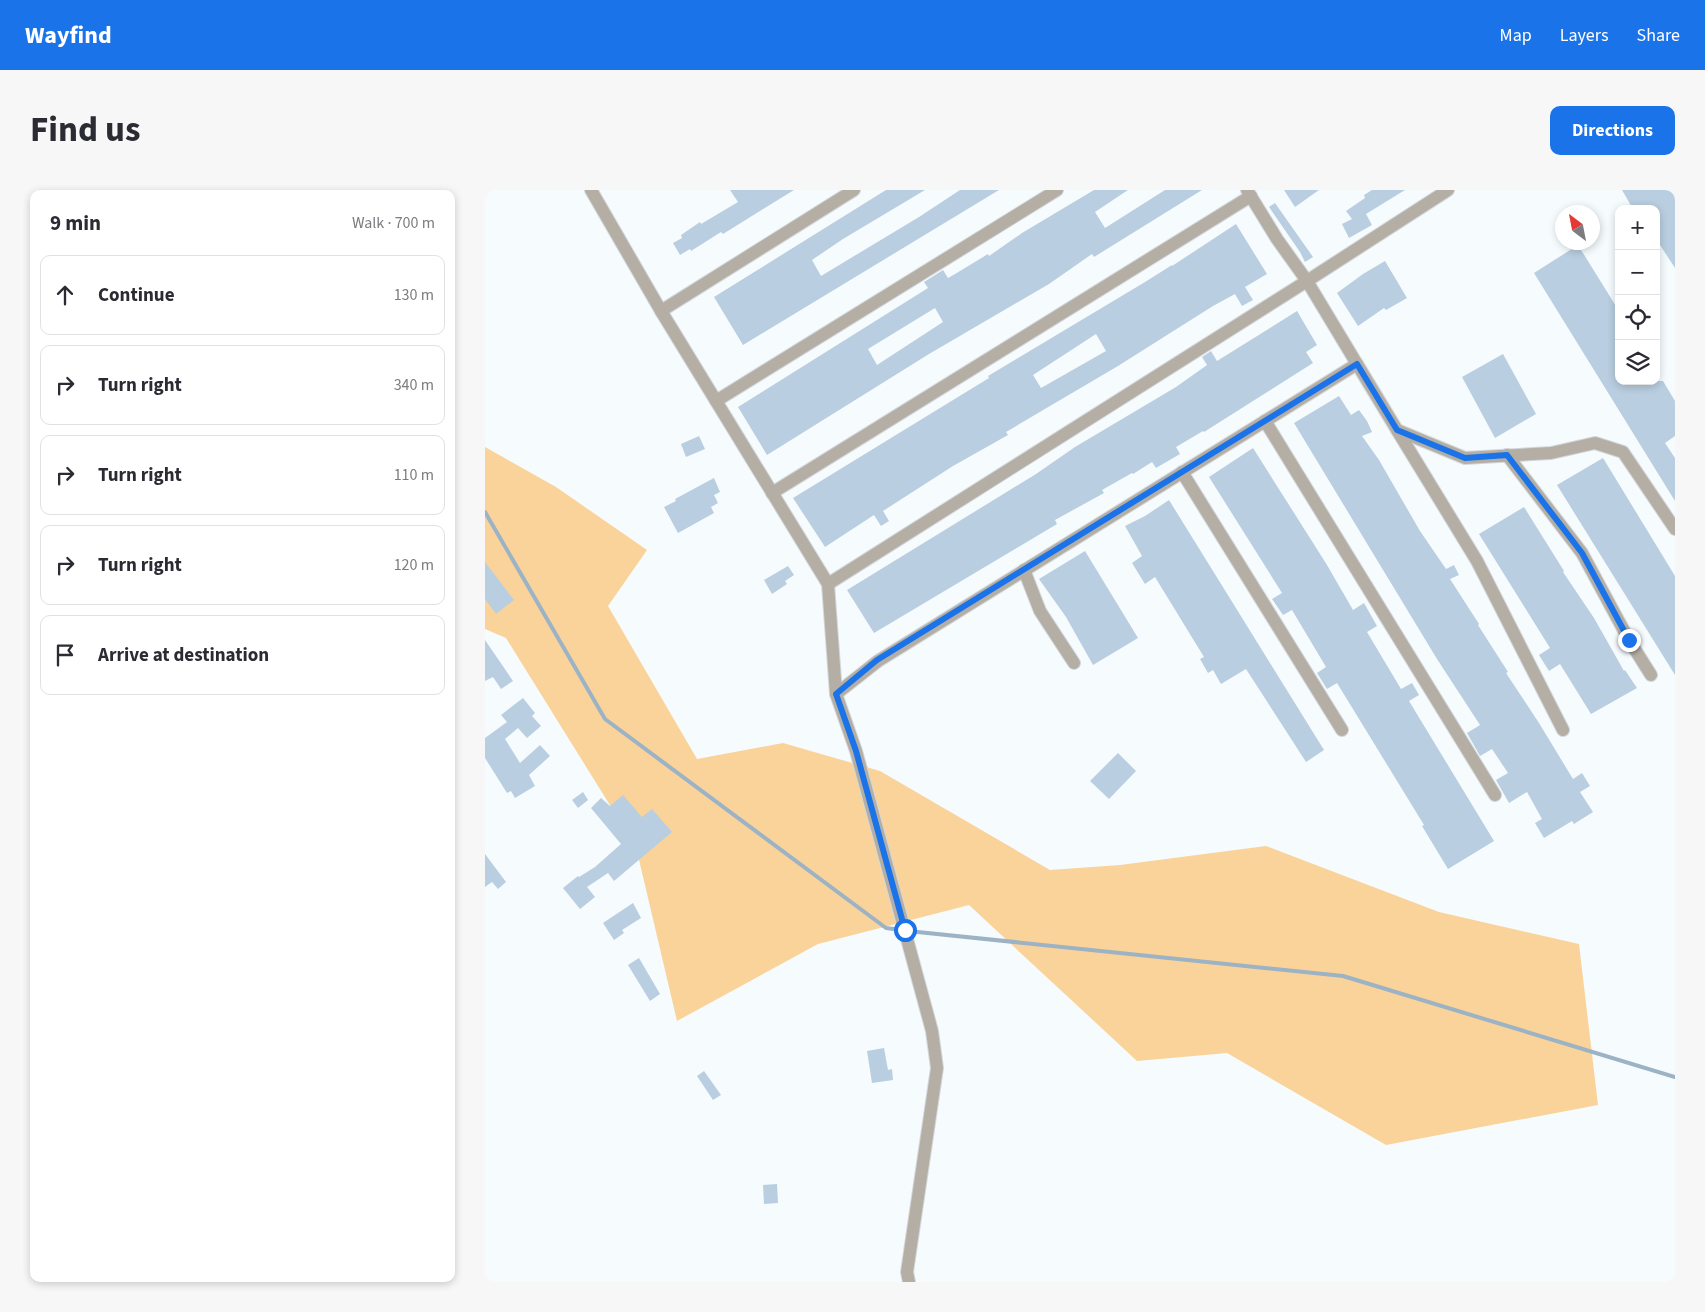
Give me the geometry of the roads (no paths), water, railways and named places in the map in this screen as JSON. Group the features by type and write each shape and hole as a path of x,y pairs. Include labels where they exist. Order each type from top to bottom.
{"street":[{"path":"591,190 661,310 828,584 836,694 856,751 932,1030 937,1068 907,1272 909,1282"},
{"path":"661,310 854,190"},
{"path":"716,401 1057,190"},
{"path":"828,584 1448,190"},
{"path":"772,492 1249,193 1277,239 1307,281 1477,562 1563,730"},
{"path":"836,694 877,660 1357,364"},
{"path":"1265,421 1495,795"},
{"path":"1397,430 1465,458 1551,453 1595,443 1623,452 1675,530"},
{"path":"1507,455 1582,553 1629,640 1651,675"},
{"path":"1181,472 1342,730"},
{"path":"1024,570 1040,611 1074,663"}],"waterway":[{"path":"485,512 605,719 886,928 901,930"},
{"path":"908,931 1343,976 1675,1077"}]}
